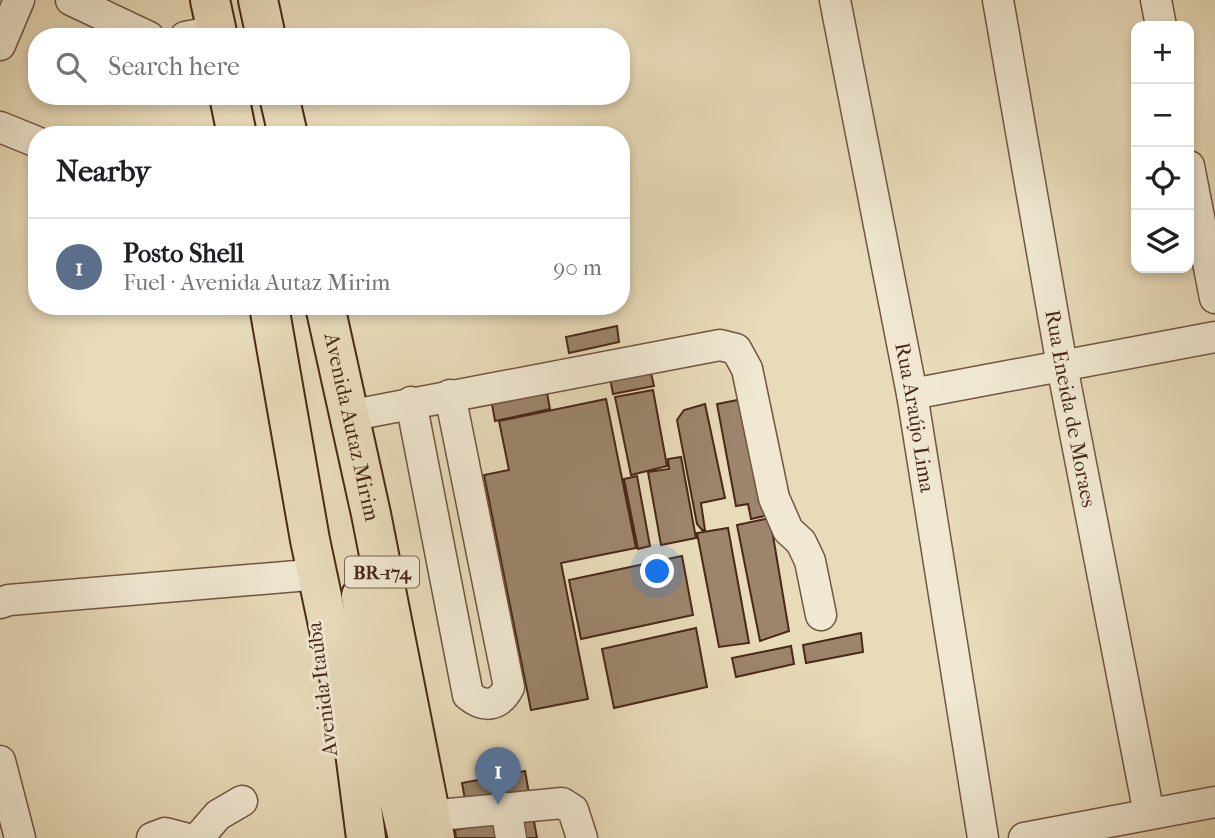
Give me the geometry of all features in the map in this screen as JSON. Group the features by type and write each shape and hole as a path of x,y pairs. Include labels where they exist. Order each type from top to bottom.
{"main road":[{"path":"258,0 264,28"},
{"path":"231,105 235,126"},
{"path":"281,105 286,126"},
{"name":"BR-174","path":"271,315 314,574 355,752 366,838"},
{"name":"Avenida Autaz Mirim","path":"327,315 424,831"},
{"path":"340,378 336,435 381,724 424,831"},
{"name":"Avenida Itaúba","path":"314,574 341,838"}],"street":[{"path":"0,45 19,0"},
{"path":"71,0 130,28"},
{"name":"Rua Araújo Lima","path":"835,0 912,394 983,838"},
{"name":"Rua Eneida de Moraes","path":"998,0 1062,366 1149,814"},
{"path":"1156,0 1160,21"},
{"path":"0,127 28,138"},
{"path":"1194,191 1215,298"},
{"path":"912,394 1215,337"},
{"path":"348,416 720,345 737,349 747,369 774,498 788,530 801,542 810,561 821,615"},
{"path":"411,402 468,695 480,705 492,705 503,698 509,687 450,395"},
{"path":"0,603 9,600 314,574"},
{"path":"1,771 20,838"},
{"path":"198,838 218,815 242,801"},
{"path":"1024,838 1215,802"},
{"path":"424,831 506,807 562,803 573,810 582,838"},
{"path":"506,807 511,838"},
{"path":"152,838 165,833 184,838"}],"building":[{"path":"617,326 619,342 569,353 566,337"},
{"path":"650,369 654,386 613,394 610,378"},
{"path":"653,390 667,466 631,475 615,397"},
{"path":"547,393 550,409 495,421 492,404"},
{"path":"748,398 769,515 751,519 748,504 736,506 717,404"},
{"path":"606,399 636,548 561,563 588,699 531,710 484,475 509,470 499,421"},
{"path":"705,404 725,498 701,503 705,530 702,530 697,524 677,420 684,410"},
{"path":"681,457 696,538 661,545 648,472 669,469 668,459"},
{"path":"637,476 650,546 638,549 624,479"},
{"path":"770,518 789,631 760,641 737,525"},
{"path":"728,528 749,643 719,647 697,533"},
{"path":"682,556 693,615 581,639 569,580"},
{"path":"696,628 707,687 614,708 602,649"},
{"path":"861,633 863,652 806,663 803,645"},
{"path":"791,646 794,664 736,677 732,658"},
{"path":"525,771 537,838 456,838 455,830 470,827 462,783"}],"place":[{"name":"Posto Shell","path":"498,805"}]}
